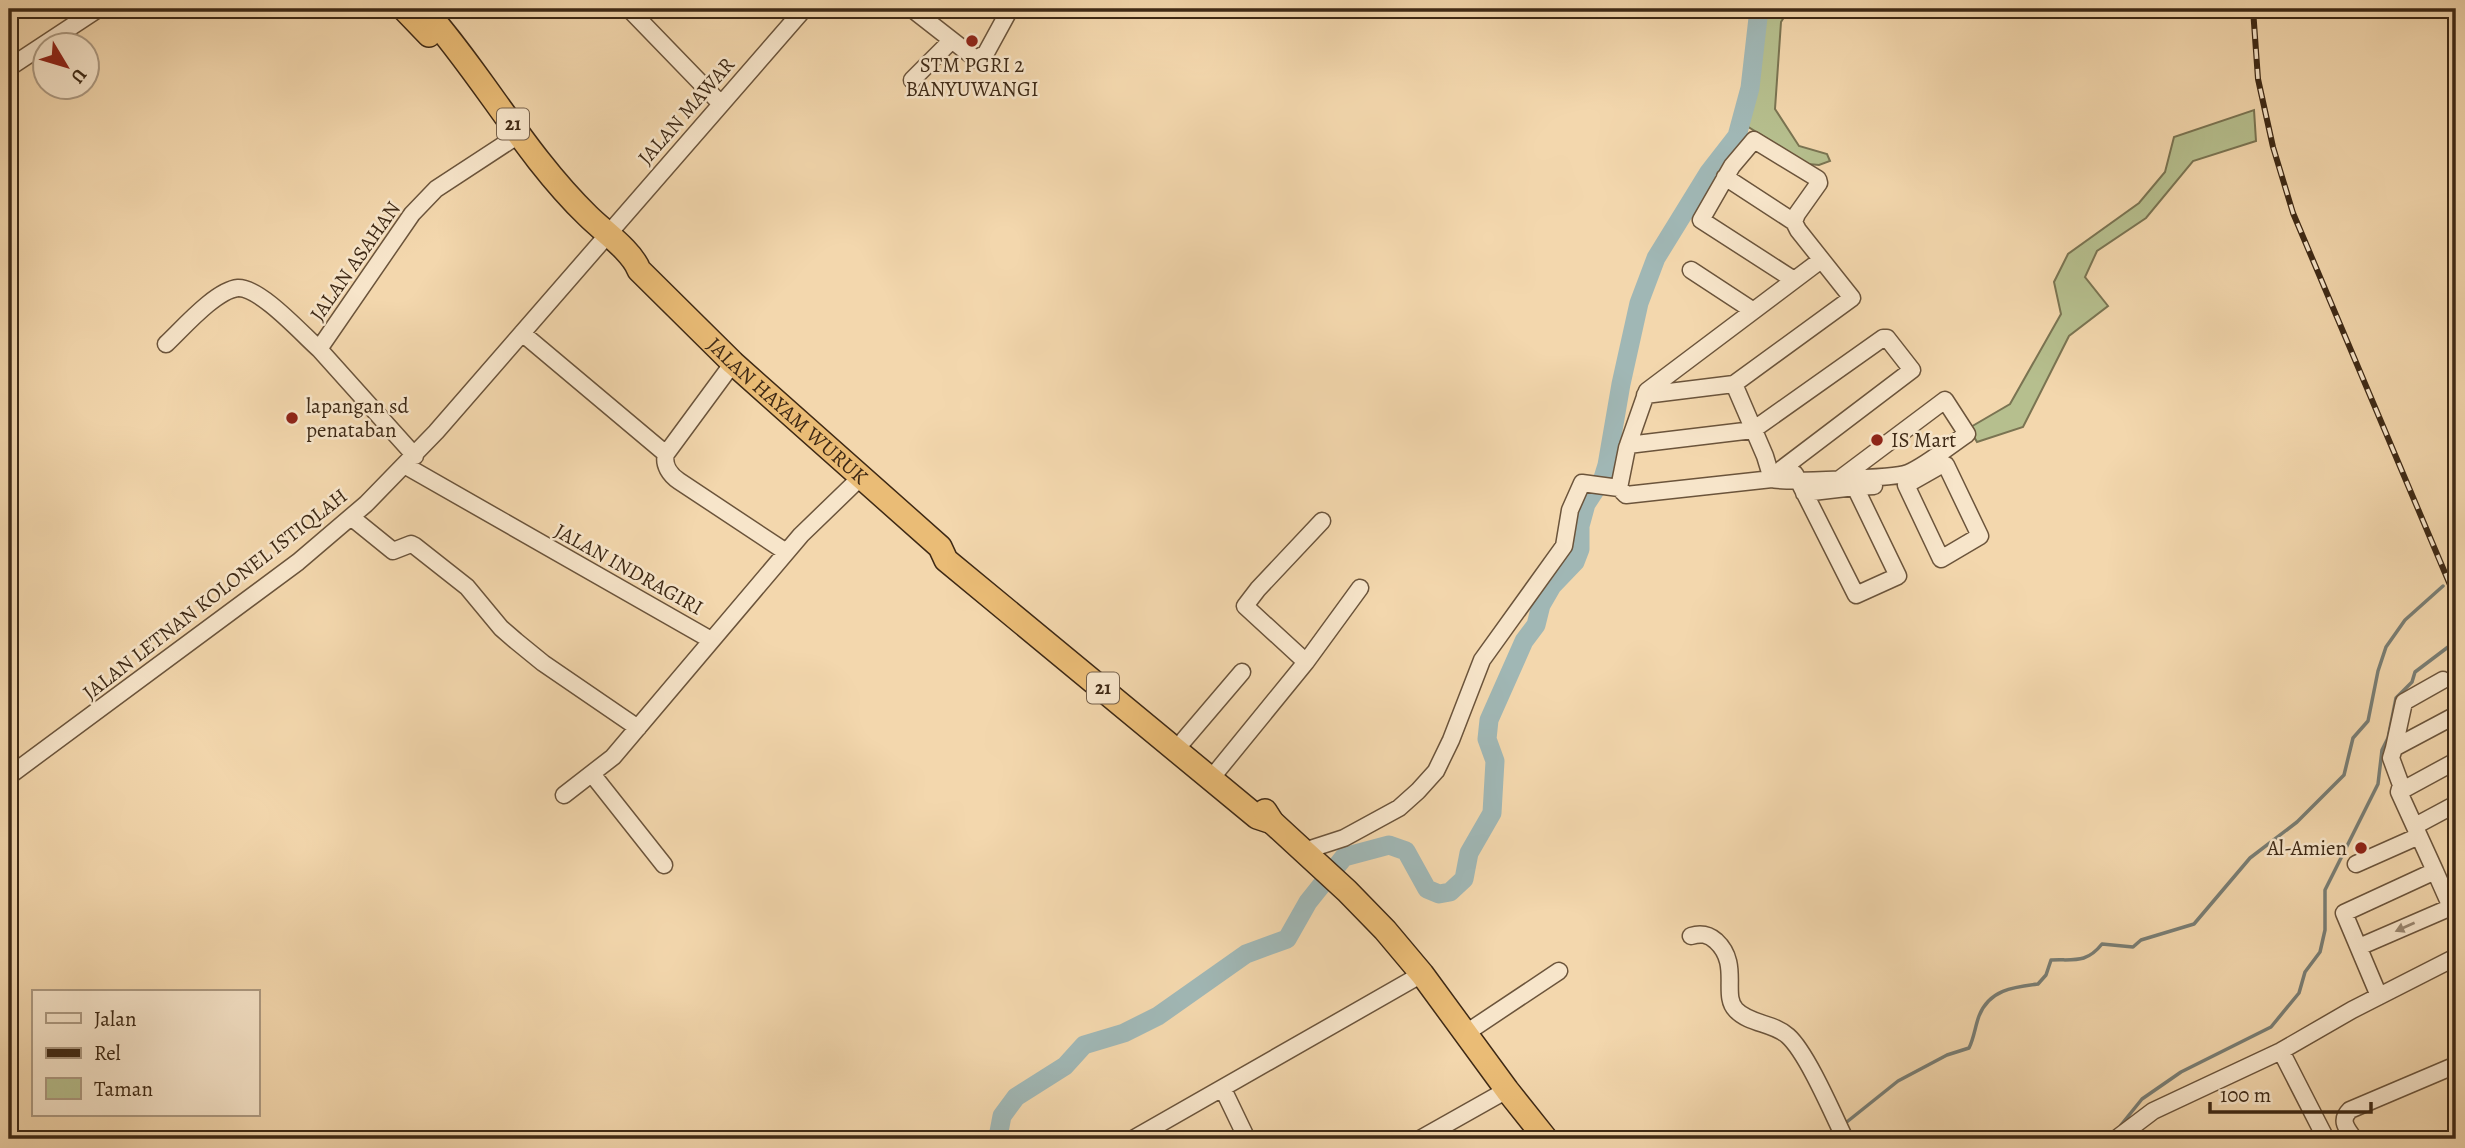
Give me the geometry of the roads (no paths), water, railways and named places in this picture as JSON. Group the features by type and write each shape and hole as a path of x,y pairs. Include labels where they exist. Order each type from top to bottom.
{"highway":[{"name":"21","path":"404,9 604,238"},
{"name":"21","path":"424,9 449,38 550,194 580,224 604,238"},
{"name":"JALAN HAYAM WURUK","path":"604,238 634,260 639,270 733,363 940,547 946,560 962,574 1257,817 1272,822"},
{"name":"JALAN HAYAM WURUK","path":"940,547 951,549 991,578 1263,809 1272,822 1347,891 1422,974"},
{"name":"21","path":"1422,974 1546,1139"}],"street":[{"path":"10,67 98,9"},
{"path":"629,9 721,104"},
{"name":"JALAN MAWAR","path":"604,238 804,9"},
{"path":"912,9 973,58 981,58 986,53 1010,9"},
{"path":"912,80 951,41"},
{"name":"JALAN ASAHAN","path":"410,461 319,349 412,214 436,189 515,137"},
{"path":"1794,222 1818,179 1755,140 1732,166 1701,220 1794,280"},
{"path":"1646,395 1734,384 1852,298 1794,222 1725,177"},
{"name":"JALAN LETNAN KOLONEL ISTIQLAH","path":"9,776 298,562 351,517 410,461 604,238"},
{"path":"1607,486 1628,445 1647,391 1821,260"},
{"path":"1691,270 1752,310"},
{"path":"166,344 208,305 224,293 238,288 249,290 264,299 319,349"},
{"path":"523,333 667,463 786,551"},
{"path":"1628,445 1754,430 1882,338 1887,338 1912,370 1772,479"},
{"path":"667,463 733,363"},
{"path":"1734,384 1772,479"},
{"path":"1848,483 1945,400 1967,434 1911,471 1903,480"},
{"name":"JALAN INDRAGIRI","path":"410,461 711,640 786,551 862,476"},
{"path":"1790,463 1856,595 1898,576 1848,483"},
{"path":"1309,855 1399,808 1436,771 1482,660 1564,546 1570,510 1582,483 1607,486 1626,495 1772,479 1801,487 1903,480 1945,464 1980,536 1941,559 1903,480"},
{"path":"351,517 393,551 411,544 417,547 467,587 501,628 516,641 543,663 638,728"},
{"path":"1306,662 1245,606 1252,594 1322,521"},
{"path":"1218,770 1306,662 1360,588"},
{"path":"564,795 612,757 711,640"},
{"path":"1184,740 1242,672"},
{"path":"2360,951 2454,906 2399,792 2401,785 2391,758 2404,702 2443,680"},
{"path":"2394,748 2456,715"},
{"path":"2399,792 2456,761"},
{"path":"592,774 664,865"},
{"path":"2356,864 2417,831 2456,804"},
{"path":"2379,996 2343,915 2345,911 2435,871"},
{"path":"1691,936 1709,936 1723,949 1730,965 1734,1008 1742,1015 1777,1029 1790,1038 1814,1077 1844,1138"},
{"path":"2116,1139 2153,1111 2281,1051 2379,996 2454,964"},
{"path":"1466,1033 1559,971"},
{"path":"1133,1139 1422,974"},
{"path":"2281,1051 2326,1139"},
{"path":"2354,1139 2343,1122 2344,1116 2350,1110 2456,1065"},
{"path":"1223,1089 1247,1139"},
{"path":"1420,1139 1507,1090"}],"waterway":[{"path":"996,1139 1002,1116 1016,1097 1065,1066 1084,1045 1124,1033 1158,1016 1246,954 1287,939 1308,902 1344,857 1389,845 1406,851 1427,889 1439,894 1450,892 1464,879 1469,853 1492,813 1495,761 1487,739 1489,720 1524,641 1536,625 1541,605 1552,586 1575,562 1580,549 1580,526 1586,504 1603,478 1607,465 1639,303 1656,258 1709,172 1737,136 1750,88 1759,9"},
{"path":"1843,1125 1898,1081 1947,1055 1969,1048 1979,1016 1989,1000 2003,991 2038,984 2046,975 2051,960 2085,958 2102,944 2133,947 2141,940 2194,924 2250,858 2297,822 2344,775 2353,738 2368,721 2378,671 2386,647 2405,620 2443,586"},
{"path":"2121,1125 2142,1099 2181,1072 2271,1027 2299,993 2305,972 2320,952 2325,930 2325,890 2378,784 2382,750 2388,738 2396,698 2412,682 2415,672 2456,641"},
{"path":"1813,1139 1836,1129"}],"railway":[{"path":"2253,9 2258,79 2273,147 2293,213 2456,599"}],"place":[{"name":"STM PGRI 2 BANYUWANGI","path":"972,41"},
{"name":"lapangan sd penataban","path":"292,418"},
{"name":"IS Mart","path":"1877,440"},
{"name":"Al-Amien","path":"2361,848"}]}
